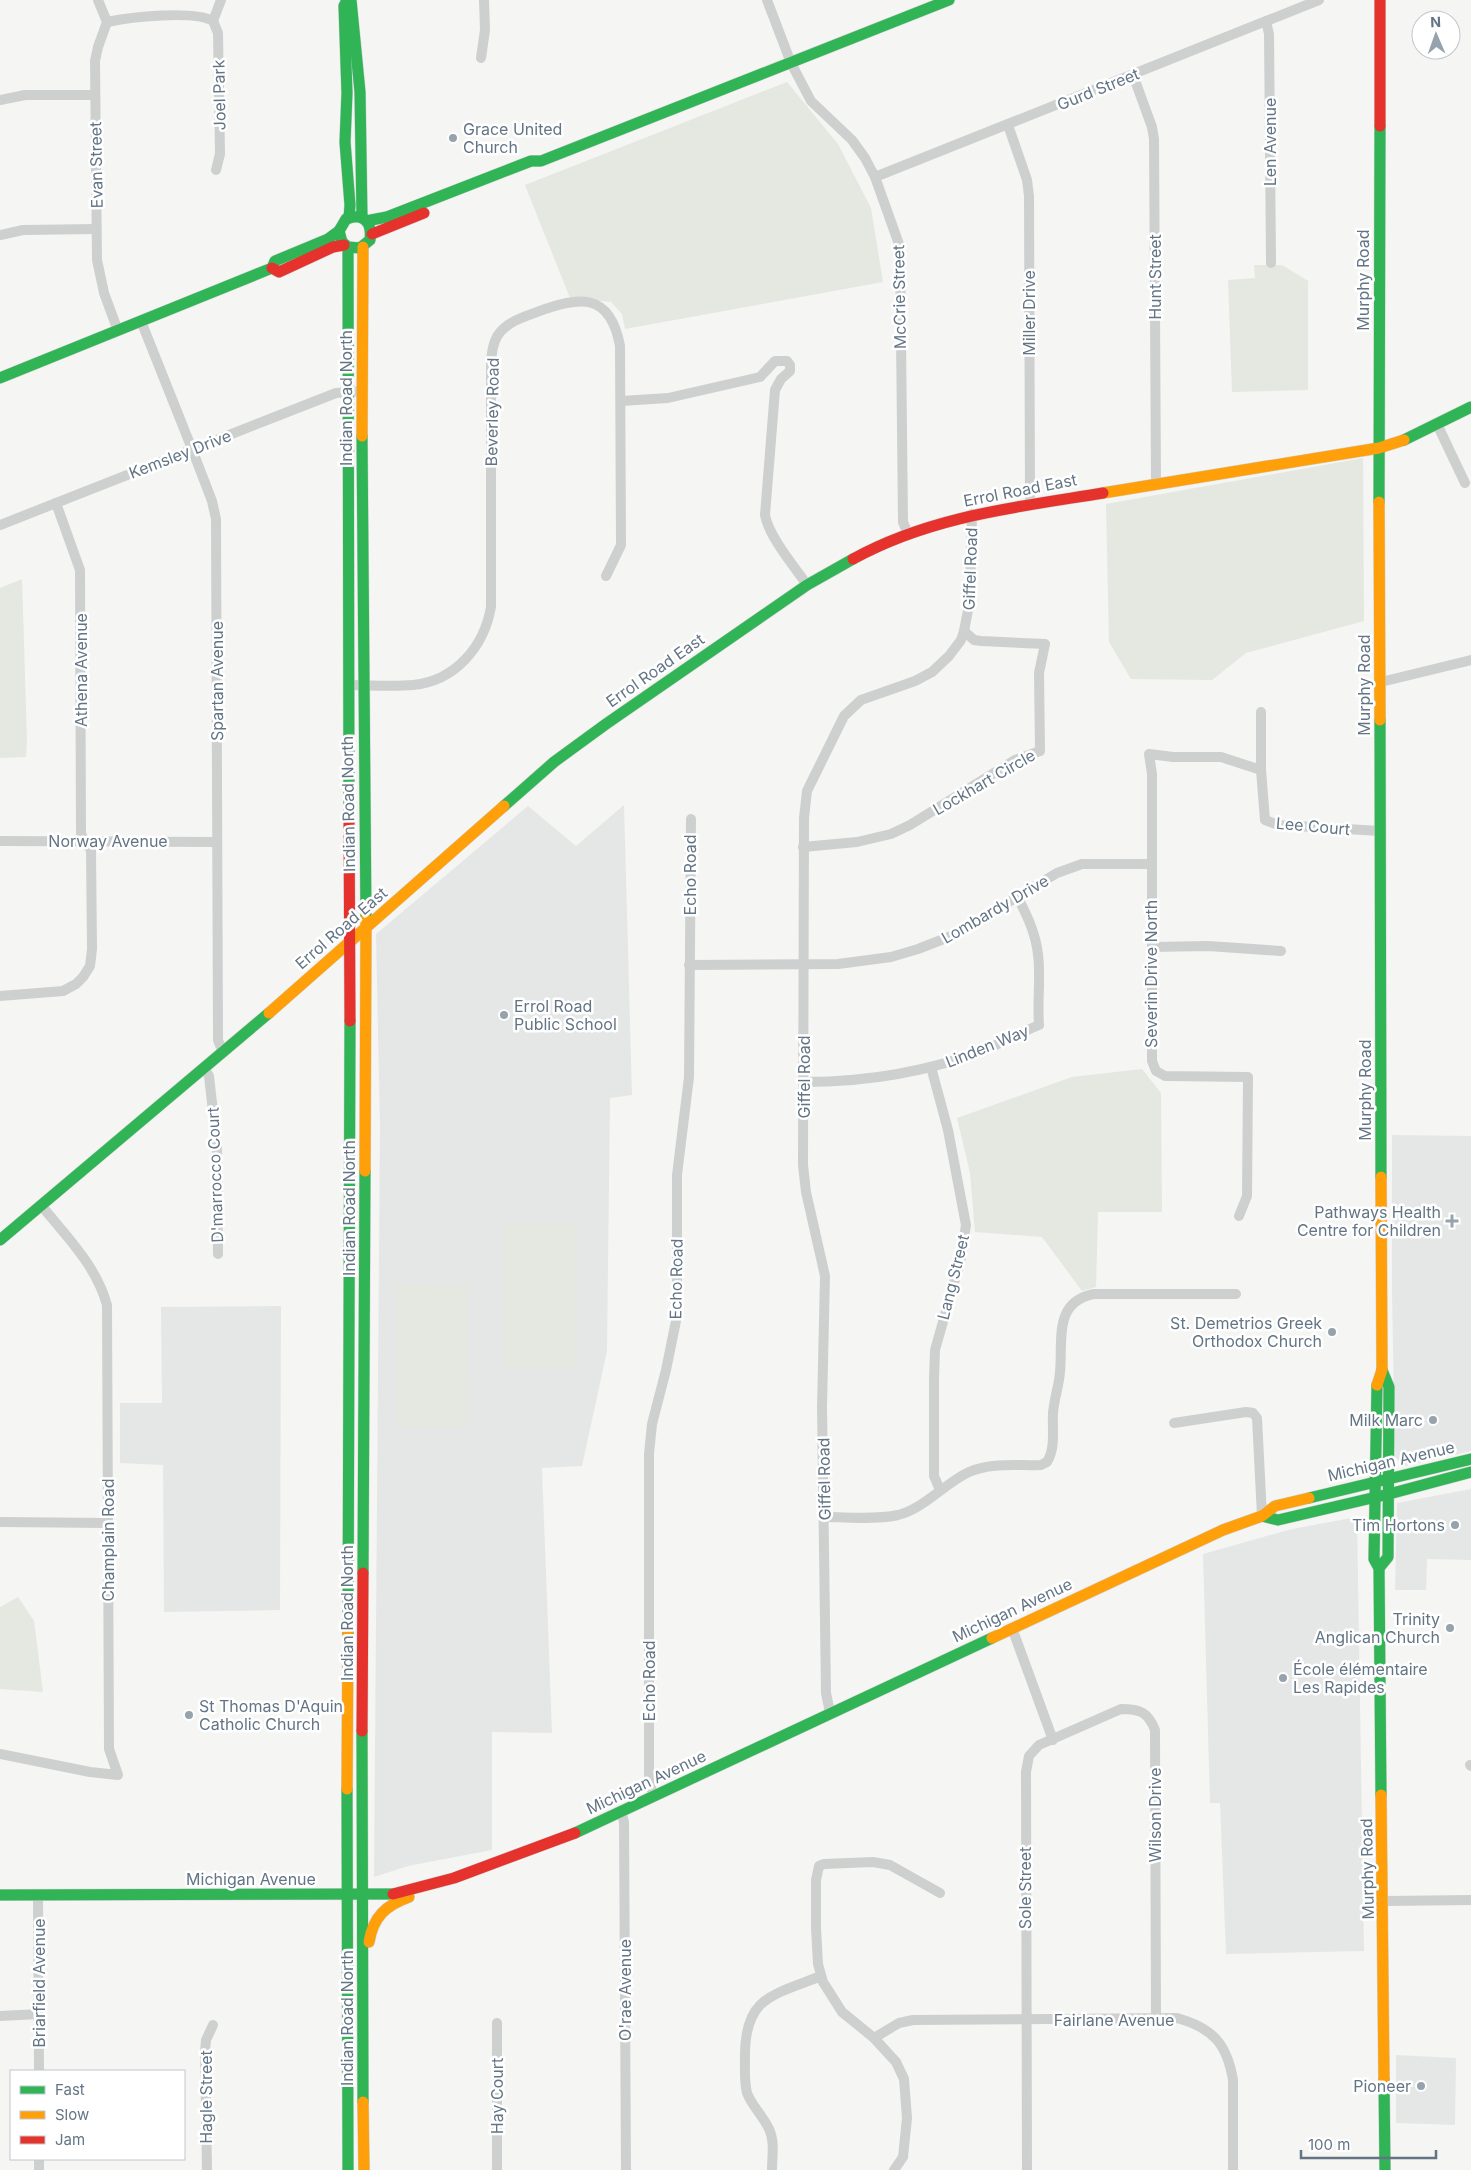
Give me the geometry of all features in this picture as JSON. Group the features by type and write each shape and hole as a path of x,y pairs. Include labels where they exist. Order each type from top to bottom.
{"main road":[{"path":"0,378 272,268 275,261 328,239 339,231 342,223 348,218 350,205 345,142 347,92 344,6 347,0"},
{"path":"351,0 360,92 364,219 372,234"},
{"path":"348,218 387,217 530,161 541,161 949,0"},
{"name":"Murphy Road","path":"1380,0 1379,448 1382,1370 1377,1386 1374,1559 1379,1568 1384,1901 1385,2170"},
{"path":"272,268 278,272 334,247 346,246 357,249 363,247 368,243 372,234 535,168 541,161"},
{"name":"Indian Road North","path":"339,231 340,238 346,246 350,941 348,2170"},
{"name":"Indian Road North","path":"363,247 363,685 366,927 361,1895 364,2170"},
{"name":"Errol Road East","path":"0,1240 224,1052 554,762 807,585 858,556 908,534 972,514 1396,444 1471,407"},
{"name":"Murphy Road","path":"1379,1568 1388,1557 1389,1494 1389,1387 1382,1370"},
{"name":"Michigan Avenue","path":"0,1895 400,1894 454,1878 568,1836 1223,1530 1262,1516 1275,1506 1471,1459"},
{"name":"Michigan Avenue","path":"1262,1516 1278,1520 1374,1498 1471,1472"},
{"path":"363,1980 371,1927 382,1910 402,1900 434,1890 454,1878"}],"street":[{"path":"98,0 107,22 142,17 204,17 213,21 221,0"},
{"path":"481,58 484,30 484,0"},
{"name":"McCrie Street","path":"767,0 791,63 811,101 852,140 865,158 875,177 900,247 903,522 908,534"},
{"name":"Gurd Street","path":"875,177 1319,0"},
{"name":"Joel Park","path":"213,21 218,33 220,154 216,170"},
{"name":"Len Avenue","path":"1266,21 1270,34 1271,263"},
{"name":"Evan Street","path":"107,22 96,53 96,230 99,277 118,331"},
{"name":"Hunt Street","path":"1133,75 1152,127 1154,139 1156,483"},
{"path":"0,100 24,95 95,95"},
{"name":"Miller Drive","path":"1008,125 1027,180 1029,196 1030,504"},
{"path":"0,235 23,230 96,230"},
{"name":"Beverley Road","path":"348,685 413,685 438,679 468,658 478,644 486,628 491,597 491,368 493,347 498,334 513,321 567,301 582,300 597,306 609,315 617,330 620,346 621,545 606,576"},
{"name":"Spartan Avenue","path":"141,321 212,500 216,519 218,1040 224,1052"},
{"path":"620,401 668,398 760,377 775,361 787,360 790,365 790,371 775,390 766,515 773,535 807,585"},
{"name":"Kemsley Drive","path":"0,525 336,393 362,391"},
{"path":"1437,424 1465,483"},
{"name":"Athena Avenue","path":"0,996 63,992 76,984 90,966 92,949 91,850 81,833 80,570 56,503"},
{"name":"Giffel Road","path":"830,1713 826,1693 822,1407 825,1276 806,1192 803,1165 803,847 807,791 844,716 862,700 915,681 932,672 949,656 964,631 970,600 972,514"},
{"name":"Lockhart Circle","path":"803,847 857,842 891,834 910,825 1015,760 1040,751 1039,674 1045,644 974,640 964,631"},
{"path":"1381,682 1471,660"},
{"name":"Lee Court","path":"1261,712 1261,770 1265,820 1278,824 1380,832"},
{"name":"Severin Drive North","path":"1239,1216 1248,1196 1248,1077 1170,1076 1156,1071 1152,1053 1150,864 1152,774 1149,754 1173,757 1221,757 1261,770"},
{"name":"Echo Road","path":"654,1796 649,1782 649,1454 652,1424 677,1316 676,1175 689,1077 690,819"},
{"name":"Norway Avenue","path":"0,841 217,842"},
{"name":"Lombardy Drive","path":"690,965 856,962 891,957 954,935 1017,896 1073,866 1082,864 1150,864"},
{"name":"Linden Way","path":"804,1082 869,1079 931,1067 989,1048 1039,1025 1038,950 1030,921 1017,896"},
{"path":"1152,947 1208,946 1281,951"},
{"name":"Lang Street","path":"931,1067 948,1130 966,1225 961,1258 935,1350 934,1476 940,1490"},
{"name":"D'marrocco Court","path":"204,1068 209,1076 217,1147 218,1254"},
{"name":"Champlain Road","path":"0,1754 90,1772 118,1775 109,1749 107,1305 103,1290 89,1264 42,1205"},
{"path":"825,1517 899,1515 916,1507 968,1472 979,1468 1041,1465 1047,1462 1052,1449 1053,1413 1060,1373 1063,1319 1073,1302 1094,1294 1236,1294"},
{"path":"1174,1423 1246,1412 1253,1413 1257,1418 1262,1516"},
{"path":"0,1522 108,1523"},
{"path":"1012,1628 1053,1740"},
{"name":"Wilson Drive","path":"1053,1740 1121,1709 1143,1712 1150,1718 1155,1730 1156,2019"},
{"name":"Sole Street","path":"1027,2170 1025,2020 1026,1772 1032,1750 1053,1740"},
{"name":"O'rae Avenue","path":"621,1811 624,1832 626,2170"},
{"path":"894,2170 903,2157 907,2118 904,2079 896,2062 874,2038 838,2007 821,1976 816,1928 816,1880 820,1866 829,1862 881,1863 897,1868 940,1893"},
{"name":"Briarfield Avenue","path":"38,1895 39,2070"},
{"path":"1384,1901 1471,1900"},
{"path":"772,2170 770,2130 747,2091 745,2061 746,2028 753,2013 766,2000 821,1976"},
{"path":"0,2016 39,2014"},
{"name":"Fairlane Avenue","path":"874,2038 898,2023 913,2020 1177,2018 1192,2022 1202,2027 1225,2048 1233,2080 1233,2170"},
{"name":"Hay Court","path":"496,2170 497,2023"},
{"name":"Hagle Street","path":"207,2170 205,2052 206,2040 213,2025"}],"shaded area":[{"path":"787,82 838,144 871,208 883,282 625,329 622,314 611,302 570,298 525,185"},
{"path":"1254,265 1282,265 1308,281 1308,390 1232,392 1228,280 1255,278"},
{"path":"1363,458 1364,621 1246,653 1212,680 1131,679 1109,642 1106,504"},
{"path":"22,579 26,757 0,758 0,588"},
{"path":"624,805 632,1095 610,1098 607,1351 582,1466 542,1468 552,1733 492,1732 492,1850 408,1866 374,1877 380,1127 376,934 528,806 576,846"},
{"path":"1142,1069 1161,1093 1162,1212 1098,1212 1096,1287 1082,1291 1042,1237 975,1232 970,1173 957,1118 1072,1077"},
{"path":"1392,1135 1471,1136 1471,1451 1406,1466 1395,1457"},
{"path":"506,1225 576,1225 576,1367 505,1367"},
{"path":"397,1285 468,1286 466,1428 395,1427"},
{"path":"281,1306 280,1610 164,1612 163,1465 120,1463 120,1403 162,1403 161,1307"},
{"path":"1471,1489 1471,1560 1427,1559 1426,1590 1395,1590 1397,1503"},
{"name":"École élémentaire Les Rapides","path":"1357,1517 1364,1951 1226,1954 1220,1803 1210,1803 1203,1554 1292,1529"},
{"path":"18,1597 34,1621 43,1692 0,1689 0,1607"},
{"path":"1396,2055 1456,2058 1455,2125 1396,2123"}],"traffic: fast":[{"path":"347,0 344,6 347,93 345,142 350,205 349,218"},
{"path":"351,0 360,92 362,218"},
{"path":"366,221 387,217 531,161 541,161 949,0"},
{"path":"1379,502 1380,126"},
{"path":"348,247 360,248 370,240 370,229 366,220 358,217 346,219 339,231 342,242 348,247 349,810"},
{"path":"0,378 272,268 275,261 328,239 339,231"},
{"path":"1404,440 1471,407"},
{"path":"362,436 366,919"},
{"path":"504,806 554,762 606,724 807,585 853,559"},
{"path":"1380,720 1381,1177"},
{"path":"0,1240 269,1013"},
{"path":"348,1633 350,1021"},
{"path":"363,1573 365,1171"},
{"path":"1379,1568 1388,1557 1389,1387 1382,1370"},
{"path":"1377,1385 1374,1559 1379,1568 1381,1795"},
{"path":"1309,1498 1471,1459"},
{"path":"1262,1516 1278,1520 1389,1494 1471,1472"},
{"path":"575,1833 992,1638"},
{"path":"362,1731 363,2102"},
{"path":"347,1789 348,2170"},
{"path":"0,1895 393,1894"},
{"path":"1384,2080 1385,2170"}],"traffic: slow":[{"path":"362,436 363,247"},
{"path":"1103,493 1379,448 1404,440"},
{"path":"1379,502 1380,720"},
{"path":"269,1013 504,806"},
{"path":"365,1171 366,919"},
{"path":"1377,1385 1382,1370 1381,1177"},
{"path":"992,1638 1223,1530 1262,1516 1275,1506 1309,1498"},
{"path":"347,1789 348,1633"},
{"path":"1381,1795 1384,2080"},
{"path":"369,1942 377,1919 382,1913 387,1908 409,1897"},
{"path":"363,2102 364,2170"}],"traffic: jam":[{"path":"1380,0 1380,126"},
{"path":"372,234 424,213"},
{"path":"272,268 279,272 333,247 344,245"},
{"path":"853,559 883,544 944,523 975,515 1103,493"},
{"path":"349,810 350,1021"},
{"path":"362,1731 363,1573"},
{"path":"393,1894 454,1878 575,1833"}],"place":[{"name":"Grace United Church","path":"453,138"},
{"name":"Errol Road Public School","path":"504,1015"},
{"name":"Pathways Health Centre for Children","path":"1452,1221"},
{"name":"St. Demetrios Greek Orthodox Church","path":"1332,1332"},
{"name":"Milk Marc","path":"1433,1420"},
{"name":"Tim Hortons","path":"1455,1525"},
{"name":"Trinity Anglican Church","path":"1450,1628"},
{"name":"École élémentaire Les Rapides","path":"1283,1678"},
{"name":"St Thomas D'Aquin Catholic Church","path":"189,1715"},
{"name":"Pioneer","path":"1421,2086"}]}
